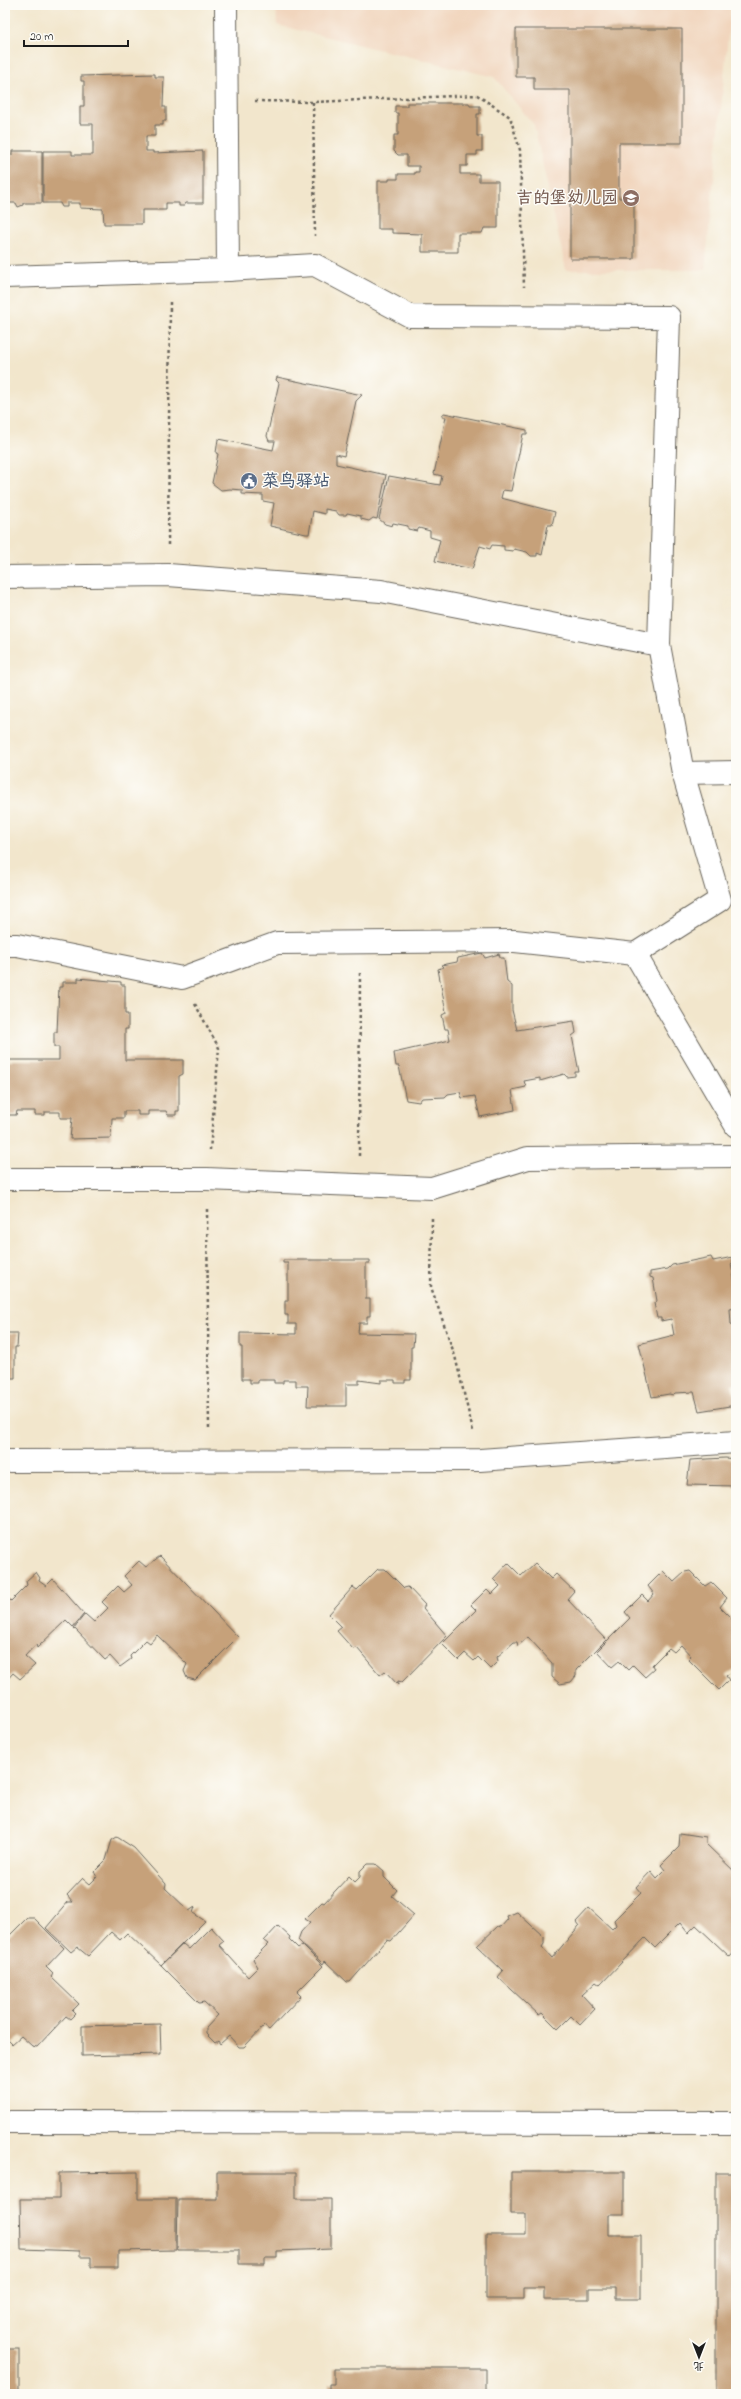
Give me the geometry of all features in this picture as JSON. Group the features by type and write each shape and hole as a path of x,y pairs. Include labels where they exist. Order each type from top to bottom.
{"street":[{"path":"226,5 228,270"},
{"path":"5,277 228,270 315,265 410,316 669,317 659,645 683,773 720,900 635,954 515,941 278,943 182,978 17,946 5,945"},
{"path":"5,578 168,575 381,592 659,645"},
{"path":"683,773 736,772"},
{"path":"635,954 736,1126"},
{"path":"5,1178 207,1178 432,1188 528,1158 736,1156"},
{"path":"5,1461 480,1460 736,1442"},
{"path":"5,2122 736,2123"}],"path":[{"path":"227,101 313,102 477,95 510,117 520,150 525,316"},
{"path":"313,102 315,265"},
{"path":"168,575 170,272"},
{"path":"359,1185 362,1041 360,943"},
{"path":"182,978 219,1048 207,1178 210,1461"},
{"path":"432,1188 431,1287 455,1356 480,1460"}],"shaded area":[{"name":"吉的堡幼儿园","path":"276,5 731,5 705,270 566,270 534,125 494,77 277,25"}],"building":[{"path":"516,29 682,29 682,143 619,143 619,198 634,198 634,259 570,259 570,90 534,90 534,77 516,77"},
{"path":"155,74 155,77 164,77 163,107 166,107 166,121 163,121 163,125 155,125 155,136 146,136 146,151 153,151 153,153 203,151 203,203 186,203 184,206 179,206 179,203 166,203 166,210 142,210 142,224 104,224 103,209 80,208 80,203 67,203 67,207 62,207 60,203 43,203 43,151 72,151 72,155 93,155 93,124 80,124 80,106 84,106 84,81 81,81 81,76"},
{"path":"407,103 469,103 470,106 480,106 480,114 477,114 477,136 482,136 482,151 477,151 477,155 467,155 467,166 460,166 460,174 479,174 479,181 498,181 498,228 484,228 482,233 458,233 458,252 422,252 422,234 392,233 392,229 378,229 378,181 398,179 398,174 415,174 415,172 419,172 419,166 407,166 407,155 398,155 394,151 394,135 398,135 398,113 395,113 395,106 407,106"},
{"path":"12,151 42,151 42,203 23,203 23,205 18,207 16,203 5,203 5,155 12,155"},
{"path":"277,377 362,395 356,401 344,456 336,454 336,464 386,475 377,519 373,518 369,521 361,519 361,516 347,513 346,515 339,515 336,511 325,509 325,514 313,511 309,534 306,534 270,526 274,503 263,501 263,495 242,494 242,490 221,490 212,483 218,454 216,453 218,439 273,450 275,441 269,441 267,436 279,383 276,380"},
{"path":"444,413 527,430 527,434 523,434 511,491 503,490 501,498 555,512 552,525 548,525 542,555 537,553 537,556 531,556 527,552 514,549 513,551 504,550 504,546 492,545 490,549 480,546 472,569 435,561 440,540 430,537 430,531 419,528 417,531 408,529 408,526 393,523 392,526 385,524 379,519 389,476 440,485 442,476 434,474 446,417 442,417"},
{"path":"482,953 485,958 499,954 500,958 504,958 507,982 512,986 512,1010 517,1030 574,1021 576,1033 572,1036 579,1072 575,1072 575,1076 567,1077 564,1074 540,1081 540,1078 524,1081 526,1087 512,1090 515,1110 480,1117 475,1096 462,1098 460,1092 448,1094 445,1097 422,1098 419,1102 406,1100 399,1066 396,1066 394,1053 450,1040 448,1029 445,1029 442,1015 446,1013 438,969 444,967 442,965 457,962 458,958"},
{"path":"78,978 121,982 121,985 125,985 125,1014 128,1014 128,1029 125,1029 125,1060 183,1060 183,1074 179,1076 179,1111 176,1111 176,1115 168,1115 166,1111 148,1111 148,1115 138,1115 138,1111 124,1111 124,1118 112,1118 111,1138 70,1139 72,1118 60,1118 60,1112 45,1112 45,1115 35,1115 35,1111 17,1111 16,1115 9,1115 5,1111 5,1060 59,1060 59,1047 54,1047 54,1032 57,1032 59,987 63,987 63,982 78,982"},
{"path":"711,1257 713,1261 733,1257 733,1262 731,1264 736,1288 736,1308 730,1309 731,1324 736,1326 736,1383 732,1384 736,1405 699,1411 694,1392 675,1393 673,1395 669,1394 652,1397 639,1344 674,1335 671,1319 661,1321 661,1318 657,1318 654,1303 657,1301 653,1278 650,1277 650,1272 668,1269 672,1265"},
{"path":"283,1260 370,1260 370,1263 366,1263 366,1299 370,1299 370,1316 367,1316 367,1323 359,1323 358,1333 414,1334 413,1347 411,1347 411,1380 405,1380 405,1383 395,1383 395,1380 381,1380 381,1383 359,1380 359,1384 346,1384 346,1406 307,1406 308,1386 296,1386 296,1380 283,1380 283,1383 274,1383 274,1380 258,1380 258,1383 250,1383 250,1379 242,1379 242,1347 240,1347 240,1333 296,1334 296,1324 288,1324 288,1315 285,1315 285,1301 288,1301 288,1263 283,1263"},
{"path":"5,1333 18,1333 17,1347 15,1347 15,1378 9,1378 9,1383 5,1383"},
{"path":"725,1458 736,1459 736,1486 687,1485 690,1460"},
{"path":"160,1556 238,1637 195,1680 187,1678 184,1671 187,1664 157,1635 150,1643 146,1640 130,1656 131,1659 120,1667 110,1656 105,1660 74,1628 85,1614 94,1622 108,1608 102,1602 118,1586 124,1592 132,1585 124,1576 139,1561 146,1567"},
{"path":"508,1563 521,1576 535,1563 551,1579 556,1574 574,1591 567,1599 606,1640 576,1670 576,1676 571,1682 560,1684 552,1677 552,1663 528,1637 518,1646 517,1642 514,1642 497,1657 498,1661 490,1669 478,1657 474,1661 465,1653 458,1660 442,1644 476,1610 471,1605 487,1589 492,1594 500,1586 493,1579"},
{"path":"378,1569 385,1569 404,1588 408,1587 425,1605 423,1608 447,1636 402,1682 398,1681 398,1685 385,1671 380,1675 357,1648 353,1649 337,1631 342,1627 329,1614 353,1587 357,1590"},
{"path":"663,1571 674,1582 685,1572 690,1571 705,1586 711,1582 727,1598 720,1607 736,1623 736,1669 726,1676 729,1680 719,1690 688,1659 691,1656 681,1645 674,1652 669,1648 652,1665 654,1669 645,1677 633,1665 628,1670 619,1661 612,1667 597,1651 630,1618 625,1612 642,1595 648,1601 654,1594 648,1586"},
{"path":"36,1572 40,1578 39,1581 46,1586 53,1579 84,1614 73,1627 66,1620 37,1648 36,1644 25,1656 35,1665 20,1679 13,1673 5,1682 5,1598 7,1597 11,1601 27,1585 26,1581"},
{"path":"680,1833 706,1837 706,1844 736,1873 733,1879 736,1882 736,1950 730,1957 696,1925 688,1933 680,1923 655,1948 645,1938 600,1985 596,1982 582,1995 595,2009 580,2025 571,2016 558,2029 542,2013 539,2015 498,1977 503,1971 477,1946 498,1926 501,1927 508,1919 507,1916 517,1912 544,1937 544,1944 542,1947 552,1958 579,1926 576,1922 589,1908 612,1929 616,1925 614,1920 641,1893 636,1887 651,1871 657,1878 665,1870 661,1865 679,1847"},
{"path":"117,1837 134,1848 166,1884 165,1888 189,1911 195,1907 193,1913 205,1921 161,1965 127,1933 120,1940 111,1932 88,1956 77,1947 71,1952 46,1928 68,1902 73,1902 67,1895 83,1878 90,1884 97,1877 94,1872 106,1860 112,1840"},
{"path":"367,1864 376,1864 384,1871 384,1877 397,1890 392,1896 414,1915 391,1941 387,1940 350,1982 347,1982 325,1961 323,1964 298,1940 301,1932 310,1922 305,1919 322,1902 324,1903 349,1876 355,1882 360,1877 360,1871"},
{"path":"27,1918 34,1918 64,1948 46,1967 53,1974 51,1977 79,2004 72,2011 75,2014 70,2019 66,2016 37,2047 32,2046 21,2036 12,2044 5,2037 5,1940 10,1941 8,1937"},
{"path":"278,1926 290,1937 289,1939 298,1948 302,1945 323,1966 297,1992 301,1996 269,2030 264,2026 244,2047 239,2047 229,2036 220,2044 218,2041 215,2043 206,2034 206,2028 218,2015 204,2002 199,2003 161,1965 183,1944 189,1949 211,1927 224,1941 219,1945 248,1977 258,1967 253,1959 268,1944 264,1941"},
{"path":"160,2024 161,2054 82,2056 82,2026"},
{"path":"138,2172 138,2199 176,2199 176,2250 118,2251 118,2267 91,2267 91,2257 80,2257 80,2251 21,2249 20,2199 59,2199 59,2173"},
{"path":"217,2172 296,2172 296,2199 331,2199 331,2249 277,2251 277,2258 265,2258 265,2264 239,2264 239,2250 177,2250 178,2199 217,2199"},
{"path":"511,2172 624,2172 624,2215 608,2215 608,2235 641,2235 641,2299 616,2299 616,2288 589,2288 589,2300 544,2300 544,2288 524,2288 524,2299 486,2299 486,2235 526,2235 526,2214 511,2214"},
{"path":"716,2173 736,2173 736,2394 716,2394"},
{"path":"5,2349 19,2349 19,2394 5,2394"},
{"path":"334,2368 486,2368 486,2390 489,2390 488,2394 329,2393 329,2384 334,2384"}],"place":[{"name":"吉的堡幼儿园","path":"631,198"},
{"name":"菜鸟驿站","path":"249,481"}]}
